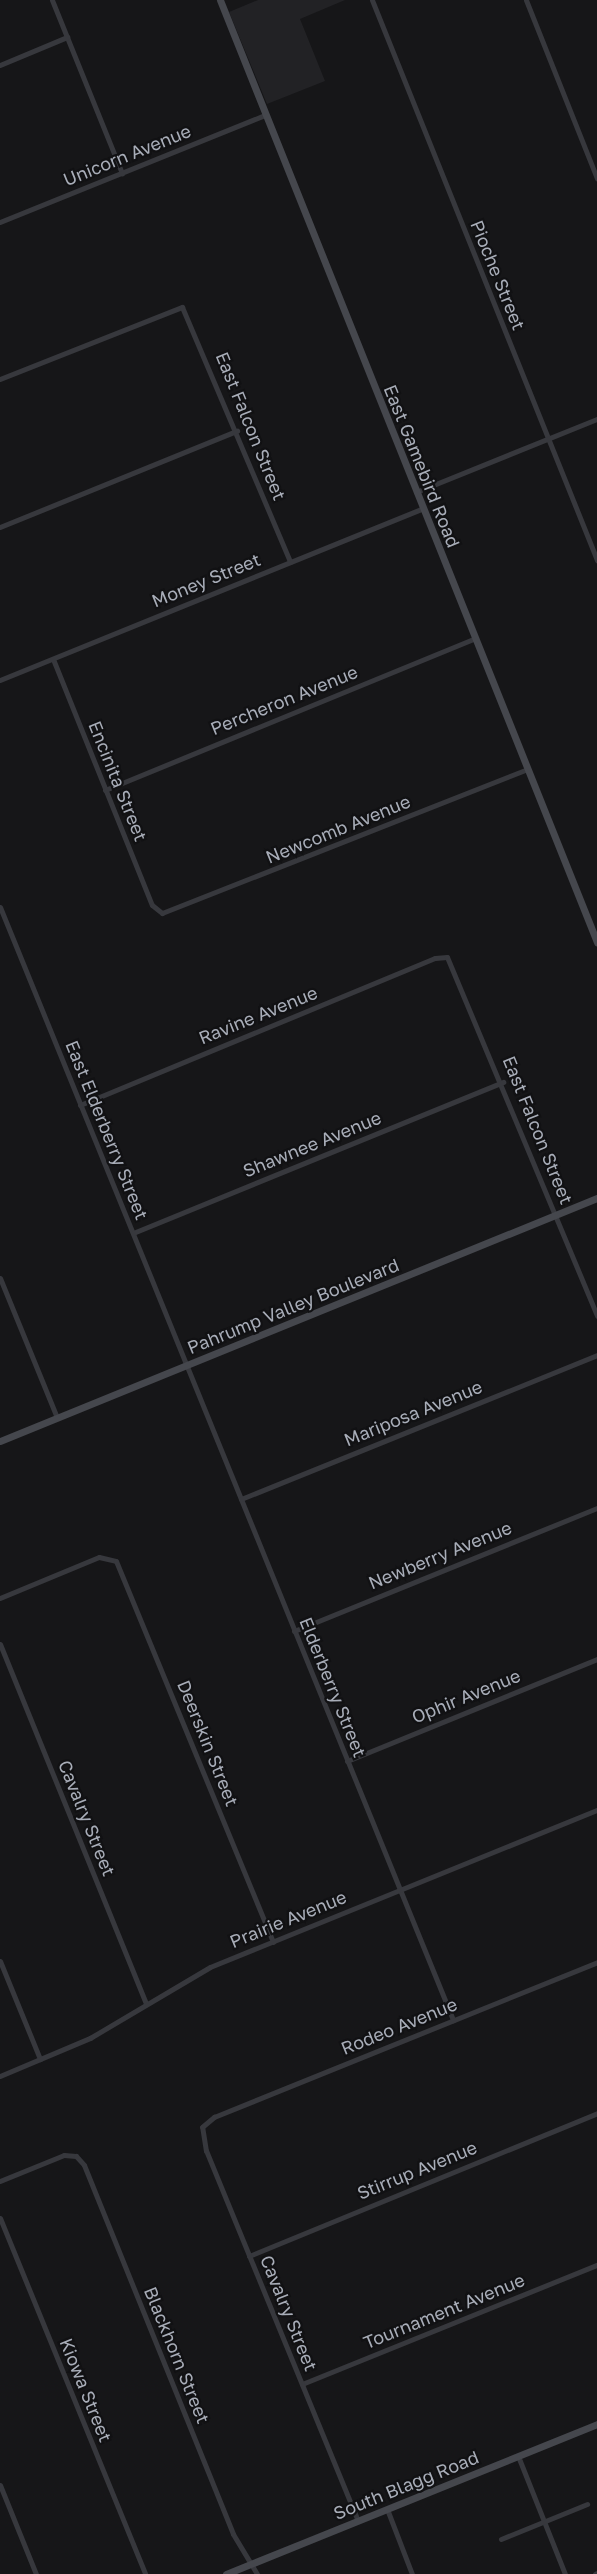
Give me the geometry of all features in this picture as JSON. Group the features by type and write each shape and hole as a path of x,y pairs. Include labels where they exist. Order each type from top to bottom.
{"main road":[{"name":"East Gamebird Road","path":"220,0 597,942"},
{"name":"Pahrump Valley Boulevard","path":"0,1441 597,1198"},
{"name":"South Blagg Road","path":"226,2574 597,2424"}],"street":[{"path":"52,0 122,173"},
{"name":"Pioche Street","path":"372,0 597,560"},
{"path":"526,0 597,178"},
{"path":"0,65 67,37"},
{"name":"Unicorn Avenue","path":"0,222 265,115"},
{"name":"East Falcon Street","path":"0,379 179,306 190,314 290,562"},
{"path":"416,492 597,419"},
{"path":"0,527 237,431"},
{"name":"Money Street","path":"0,680 423,508"},
{"name":"Percheron Avenue","path":"105,790 475,638"},
{"name":"Encinita Street","path":"53,659 105,790 159,912"},
{"name":"Newcomb Avenue","path":"159,912 170,913 528,769"},
{"name":"East Elderberry Street","path":"0,907 187,1365"},
{"name":"East Falcon Street","path":"447,957 502,1082 597,1316"},
{"name":"Ravine Avenue","path":"80,1105 435,958 447,957"},
{"name":"Shawnee Avenue","path":"133,1233 502,1082"},
{"path":"0,1278 57,1418"},
{"name":"Mariposa Avenue","path":"241,1500 597,1354"},
{"name":"Elderberry Street","path":"187,1365 453,2020"},
{"name":"Newberry Avenue","path":"294,1631 597,1508"},
{"name":"Deerskin Street","path":"0,1598 92,1560 112,1558 121,1567 273,1942"},
{"name":"Cavalry Street","path":"0,1644 146,2004"},
{"name":"Ophir Avenue","path":"347,1761 597,1659"},
{"name":"Prairie Avenue","path":"0,2076 98,2035 184,1980 597,1810"},
{"path":"0,1961 40,2059"},
{"name":"Rodeo Avenue","path":"211,2118 597,1962"},
{"name":"Stirrup Avenue","path":"249,2256 597,2113"},
{"name":"Cavalry Street","path":"211,2118 202,2127 202,2139 358,2521"},
{"name":"Blackhorn Street","path":"0,2181 64,2155 76,2156 84,2165 241,2552 252,2563 257,2574"},
{"name":"Kiowa Street","path":"0,2218 145,2574"},
{"name":"Tournament Avenue","path":"302,2384 597,2265"},
{"path":"518,2456 565,2574"},
{"path":"0,2485 36,2574"},
{"path":"501,2539 587,2504"},
{"path":"387,2509 412,2574"}],"shaded area":[{"path":"258,0 345,0 300,19 325,81 267,104 229,12"}]}
